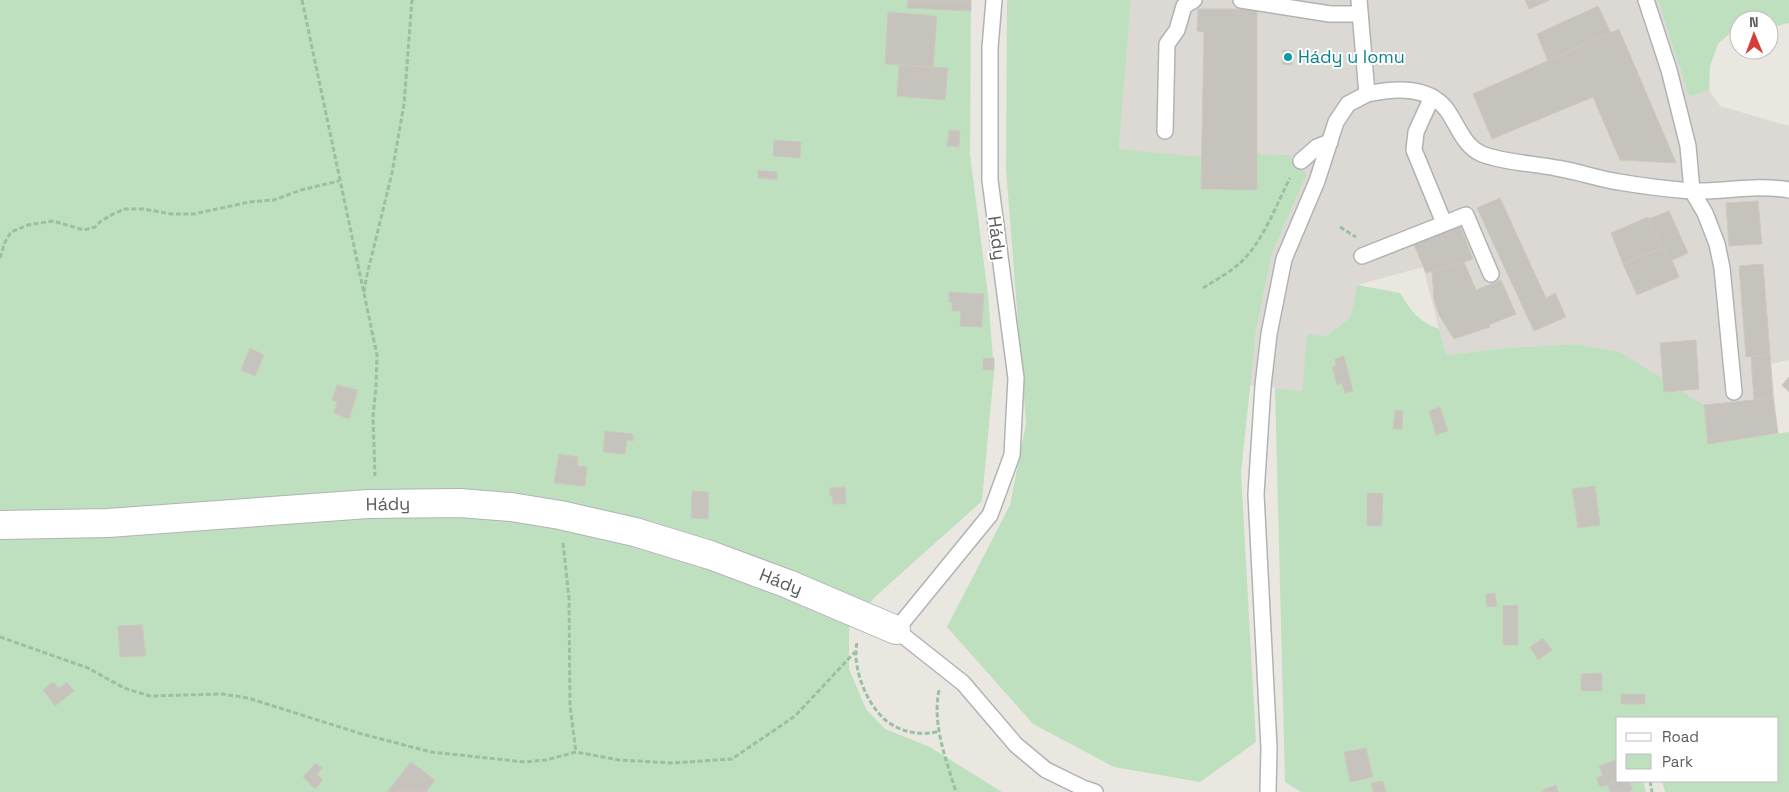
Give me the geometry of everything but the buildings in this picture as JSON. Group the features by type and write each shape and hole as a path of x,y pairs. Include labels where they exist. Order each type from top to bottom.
{"street":[{"name":"Hády","path":"0,525 108,523 378,504 460,503 511,507 560,515 635,532 710,555 788,584 896,630"}],"lane":[{"name":"Hády","path":"896,630 990,515 1012,455 1016,378 990,180 990,48 994,0"},
{"path":"1165,132 1167,44 1177,30 1184,6 1194,0"},
{"path":"1241,0 1330,14 1359,7 1366,94"},
{"path":"1646,0 1669,70 1688,146 1692,191 1705,213 1722,268 1734,392"},
{"path":"1268,792 1269,748 1256,494 1263,386 1269,334 1284,259 1318,181 1336,122 1348,104 1366,94 1388,89 1410,90 1432,97 1444,106 1456,128 1480,154 1559,168 1618,182 1692,191 1774,187 1789,190"},
{"path":"1432,97 1416,132 1414,150 1444,224"},
{"path":"1301,161 1316,147 1330,142"},
{"path":"1362,256 1466,215 1491,274"},
{"path":"896,630 963,683 1016,745 1046,770 1082,788 1095,792"}],"path":[{"path":"302,0 377,355 373,417 378,504"},
{"path":"364,295 367,275 392,173 404,104 412,0"},
{"path":"1203,288 1233,269 1245,258 1264,229 1301,161"},
{"path":"0,258 5,242 11,232 28,225 53,221 84,230 95,227 101,221 125,209 143,209 172,214 194,214 249,202 274,200 301,190 339,181"},
{"path":"1340,227 1346,230"},
{"path":"560,515 569,598 570,706 576,752"},
{"path":"863,616 855,652 862,686 876,710 894,727 918,734 938,732"},
{"path":"0,637 88,668 124,688 150,696 222,694 248,698 362,734 431,752 525,762 546,760 576,752 620,760 672,763 732,759 795,716 855,652"},
{"path":"943,667 936,704 938,732 956,792"}],"shaded area":[{"path":"1131,0 1658,0 1689,97 1709,90 1720,106 1789,126 1789,360 1771,364 1778,433 1708,444 1620,352 1576,344 1505,348 1446,355 1423,267 1357,285 1350,318 1326,337 1302,391 1250,385 1256,331 1272,253 1307,174 1257,155 1257,190 1201,189 1119,149"}],"green space":[{"path":"0,0 971,0 970,154 988,295 994,371 982,501 875,597 849,627 849,669 866,709 885,729 930,747 1002,792 0,792"},
{"path":"1007,0 1131,0 1119,149 1202,157 1201,189 1257,190 1257,154 1289,155 1307,174 1272,253 1256,331 1241,473 1256,742 1200,782 1114,767 1033,724 947,627 1010,505 1026,424 1006,169"},
{"path":"1658,0 1789,0 1789,23 1779,25 1779,10 1729,10 1729,34 1718,44 1710,66 1709,90 1689,97"},
{"path":"1357,285 1400,293 1416,315 1426,323 1439,329 1446,355 1505,348 1576,344 1620,352 1704,405 1709,443 1789,432 1789,792 1665,792 1662,782 1779,782 1779,717 1616,717 1616,782 1643,782 1646,792 1301,792 1285,782 1275,388 1302,391 1307,334 1326,336 1350,318"}],"place":[{"name":"Hády u lomu","path":"1288,57"}]}
